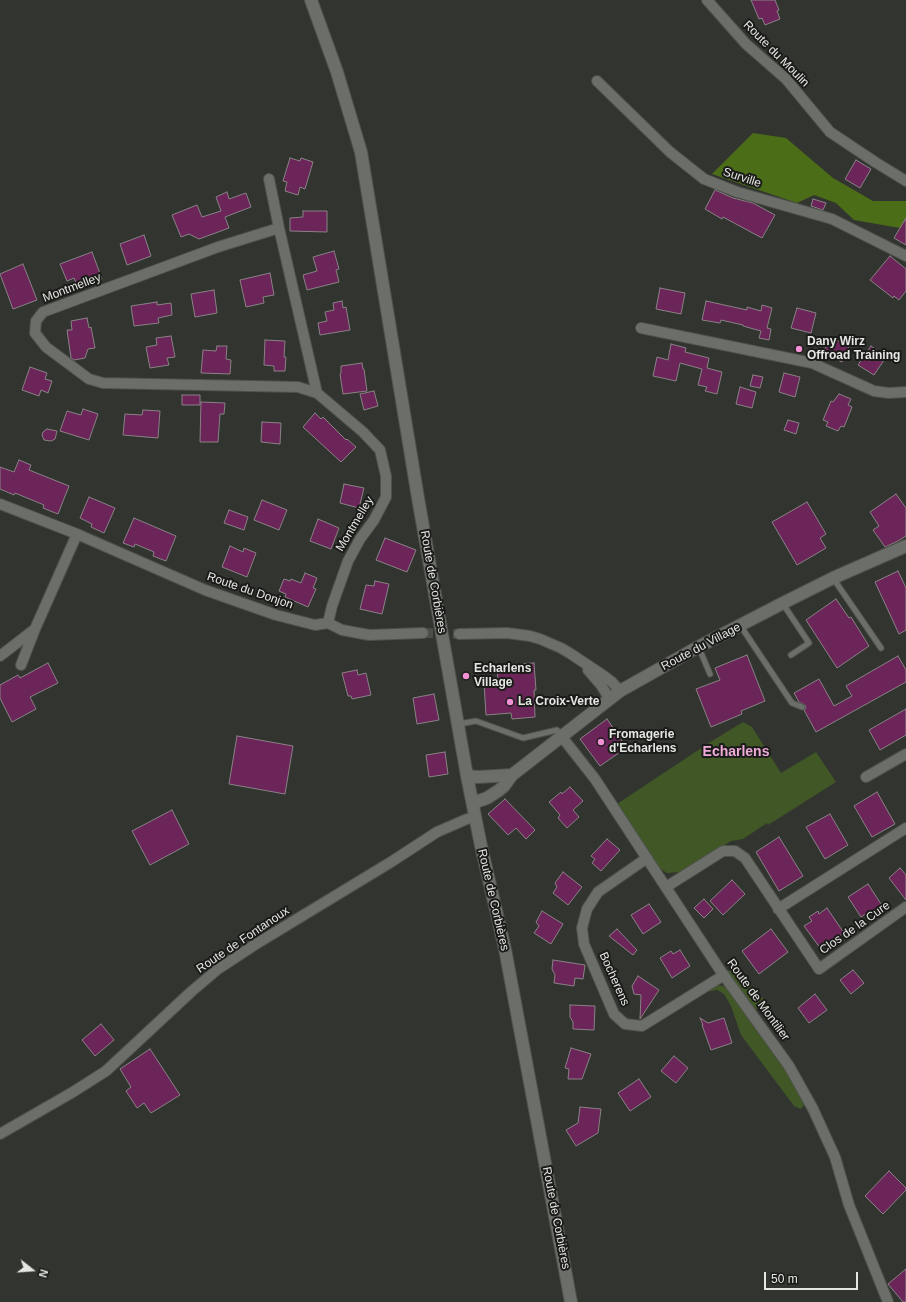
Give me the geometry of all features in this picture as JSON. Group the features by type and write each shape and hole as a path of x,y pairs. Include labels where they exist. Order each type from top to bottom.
{"main road":[{"name":"Route de Corbières","path":"311,0 337,72 360,152 418,498 467,776 505,948 571,1302"},
{"name":"Route du Village","path":"473,803 487,798 498,791 504,786 512,775 562,737 609,698 620,691 698,647 783,603 833,578 906,546"},
{"path":"467,776 478,777 512,775"}],"street":[{"name":"Route du Moulin","path":"707,0 746,44 786,79 830,132 906,181"},
{"name":"Surville","path":"597,81 670,152 704,179 737,192 832,219 906,256"},
{"path":"270,179 279,228 316,393"},
{"name":"Montmelley","path":"279,228 218,247 43,312 36,322 35,333 46,347 88,379 102,383 298,387 316,393 364,432 380,450 386,476 386,497 374,520 360,539 348,561 332,606 328,623"},
{"path":"641,328 812,363 874,391 889,393 906,392"},
{"name":"Route du Donjon","path":"0,504 77,534 205,590 276,615 315,624 328,623 342,630 369,635 423,633"},
{"path":"21,665 35,629 77,534"},
{"path":"0,656 35,629"},
{"path":"459,634 498,632 530,636 551,643 604,676 620,691"},
{"path":"579,660 601,685 609,698"},
{"name":"Route de Montilier","path":"562,737 595,779 724,976 787,1062 813,1109 834,1157 849,1205 888,1302"},
{"path":"866,777 906,754"},
{"name":"Route de Fontanoux","path":"0,1134 106,1071 192,991 224,965 437,832 475,817"},
{"path":"778,909 906,828"},
{"name":"Clos de la Cure","path":"666,887 724,851 735,851 745,858 819,969 906,907"},
{"name":"Bocherens","path":"647,858 598,892 587,909 582,928 584,944 614,1014 625,1024 642,1026 724,976"}],"lane":[{"path":"833,578 881,648"},
{"path":"783,603 809,643 791,655"},
{"path":"740,626 792,703 802,707"},
{"path":"698,647 710,674"},
{"path":"458,724 476,720 523,738 557,730 562,737"}],"green space":[{"path":"753,133 786,138 833,178 873,201 906,201 906,230 854,220 836,203 814,195 797,203 712,174"},
{"path":"743,722 752,727 781,773 816,752 836,782 743,839 731,841 680,872 667,873 658,867 617,804"},
{"path":"732,968 766,1001 754,1011 727,972"},
{"path":"719,985 726,987 739,1002 784,1063 806,1102 801,1109 794,1106 741,1035 731,1006 724,994 717,990 705,992 712,986"}],"building":[{"path":"751,0 775,0 779,10 777,11 780,19 765,25 762,18 759,19"},
{"path":"290,158 300,161 301,158 313,162 305,189 300,187 298,195 285,191 287,182 283,181"},
{"path":"856,160 871,169 860,188 845,179"},
{"path":"715,190 733,198 753,203 775,215 762,238 723,217 722,219 705,209"},
{"path":"227,192 229,199 246,193 251,207 225,217 229,228 199,239 189,234 181,237 172,215 197,205 202,217 221,211 216,197"},
{"path":"813,199 826,203 823,210 811,206"},
{"path":"303,211 327,211 327,232 290,231 290,218 303,217"},
{"path":"906,218 906,245 894,238"},
{"path":"144,235 151,256 127,265 120,244"},
{"path":"334,251 339,269 336,270 339,282 307,290 303,275 317,271 313,257"},
{"path":"92,252 102,279 90,283 89,278 76,283 74,278 67,281 60,264"},
{"path":"890,256 906,269 906,291 899,300 894,296 893,298 870,280"},
{"path":"23,264 37,300 13,309 0,274"},
{"path":"270,273 274,295 263,297 264,303 246,307 240,280"},
{"path":"660,288 685,293 681,314 656,309"},
{"path":"214,290 217,313 195,317 191,294"},
{"path":"342,301 343,308 346,307 350,330 320,335 318,323 327,321 325,312 334,310 333,303"},
{"path":"706,301 747,310 747,307 761,311 762,305 772,308 767,328 771,329 769,340 759,338 761,331 743,325 721,320 720,323 702,320"},
{"path":"157,302 157,305 171,303 172,315 158,318 159,323 134,326 131,306"},
{"path":"797,308 816,313 811,333 791,328"},
{"path":"87,318 89,328 91,327 95,348 88,349 85,358 74,360 71,358 67,330 72,330 71,321"},
{"path":"171,336 175,357 167,358 169,365 150,368 146,347 157,345 156,338"},
{"path":"830,337 849,346 842,362 823,353"},
{"path":"265,340 285,341 285,371 274,371 274,366 264,365"},
{"path":"671,344 686,348 685,352 709,358 707,368 722,372 717,394 705,391 707,387 698,385 702,369 680,363 676,381 653,376 657,357 668,360"},
{"path":"217,346 227,346 226,359 231,360 230,374 201,373 203,350 216,351"},
{"path":"871,346 886,357 874,375 858,365"},
{"path":"362,363 367,391 343,394 340,374 341,366"},
{"path":"30,367 47,373 45,379 52,381 48,393 41,390 39,396 22,390"},
{"path":"784,373 800,377 795,397 779,392"},
{"path":"753,375 763,377 760,388 750,386"},
{"path":"740,387 756,392 752,408 736,404"},
{"path":"374,391 378,406 364,410 360,394"},
{"path":"839,394 851,399 848,405 852,407 844,427 841,426 838,431 826,426 828,422 823,420 831,401 833,402"},
{"path":"182,395 200,395 200,405 182,405"},
{"path":"201,402 225,403 224,414 220,414 218,442 200,442"},
{"path":"83,409 98,414 89,440 60,431 67,411 81,415"},
{"path":"143,410 160,411 158,438 123,435 125,414 142,415"},
{"path":"315,413 321,419 323,417 346,440 347,439 356,447 341,462 303,427"},
{"path":"788,420 799,423 796,434 784,430"},
{"path":"262,422 281,423 280,444 261,442"},
{"path":"47,429 57,431 55,439 51,441 44,440 42,435"},
{"path":"19,460 31,465 29,470 69,486 58,514 43,508 44,505 15,493 14,495 0,489 0,467 14,472"},
{"path":"344,484 364,488 359,508 340,503"},
{"path":"896,494 906,508 906,536 885,547 873,530 879,526 870,512"},
{"path":"89,497 115,508 104,533 91,527 92,524 80,518"},
{"path":"262,500 287,510 279,530 254,520"},
{"path":"807,502 826,534 820,538 826,548 797,565 772,522"},
{"path":"229,510 248,517 244,530 224,523"},
{"path":"134,518 176,536 166,561 153,556 154,552 135,544 134,547 123,543"},
{"path":"318,519 339,528 331,549 310,541"},
{"path":"385,538 416,550 407,572 376,560"},
{"path":"230,546 243,552 244,548 256,553 247,577 222,567"},
{"path":"898,571 906,588 906,630 899,634 875,582"},
{"path":"305,573 317,578 313,588 316,589 308,607 285,597 286,594 279,591 284,579 290,581 291,579 301,583"},
{"path":"375,581 389,584 382,614 360,609 366,585 374,586"},
{"path":"836,599 849,618 851,617 869,646 837,668 806,620"},
{"path":"747,655 765,701 741,711 742,714 711,727 696,689 720,680 715,668"},
{"path":"898,656 906,670 906,682 816,732 804,710 806,708 805,705 799,702 794,693 819,679 834,706 852,696 846,686"},
{"path":"48,663 58,683 30,697 36,709 12,722 0,698 0,685 18,675 20,678"},
{"name":"La Croix-Verte","path":"534,663 536,690 534,690 535,717 512,719 511,713 486,715 484,683 498,682 497,665"},
{"path":"357,670 358,675 366,673 371,695 352,699 351,696 348,696 342,673"},
{"path":"434,694 439,720 417,724 413,698"},
{"path":"906,709 906,735 880,750 869,730"},
{"name":"Fromagerie d'Echarlens","path":"607,719 622,741 618,744 623,750 600,766 580,739"},
{"path":"237,736 293,746 285,794 229,784"},
{"path":"445,752 448,774 429,777 426,755"},
{"path":"570,787 583,801 573,810 579,817 567,828 558,818 560,815 549,802"},
{"path":"877,792 895,824 872,837 854,806"},
{"path":"505,799 535,830 526,839 516,828 508,835 488,814"},
{"path":"172,810 189,844 150,865 132,831"},
{"path":"830,814 848,845 825,859 806,827"},
{"path":"779,837 803,876 779,891 756,852"},
{"path":"607,839 620,850 601,871 592,863 595,859 591,856"},
{"path":"900,868 906,875 906,900 889,878"},
{"path":"563,872 582,887 568,905 553,893 557,887 555,883"},
{"path":"732,880 745,894 723,915 710,901"},
{"path":"868,884 883,907 872,914 870,911 861,917 848,897"},
{"path":"704,899 713,909 704,918 694,908"},
{"path":"649,904 661,922 643,934 631,915"},
{"path":"827,908 844,933 821,949 804,926 812,921 809,917 818,911 819,914"},
{"path":"542,911 563,924 551,944 534,933 539,926 536,922"},
{"path":"617,929 637,950 633,955 609,936"},
{"path":"771,929 788,952 759,974 742,951"},
{"path":"680,950 690,966 672,978 660,958 671,951 673,954"},
{"path":"553,960 585,965 583,979 575,978 574,986 554,983 555,975 552,969"},
{"path":"853,970 864,983 851,994 840,980"},
{"path":"638,976 659,990 640,1019 641,995 634,994 632,986"},
{"path":"815,994 827,1010 809,1023 798,1008"},
{"path":"570,1005 595,1006 594,1030 573,1029 573,1022 570,1017"},
{"path":"700,1018 708,1023 724,1018 732,1043 711,1050"},
{"path":"101,1024 114,1040 95,1056 82,1040"},
{"path":"571,1048 591,1054 582,1079 568,1079 569,1069 565,1068"},
{"path":"150,1049 180,1095 151,1113 144,1103 137,1108 126,1091 131,1087 120,1069"},
{"path":"674,1056 688,1068 676,1083 661,1071"},
{"path":"639,1079 651,1097 630,1111 618,1093"},
{"path":"580,1107 601,1109 598,1133 576,1146 566,1130 578,1123"},
{"path":"889,1171 906,1188 906,1190 883,1214 865,1196"},
{"path":"906,1269 906,1302 903,1302 888,1284"}],"tunnel":[{"path":"423,633 459,634"}],"place":[{"name":"Dany Wirz Offroad Training","path":"799,349"},
{"name":"Echarlens Village","path":"466,676"},
{"name":"La Croix-Verte","path":"510,702"},
{"name":"Fromagerie d'Echarlens","path":"601,742"}],"district":[{"name":"Echarlens","path":"736,752"}]}
